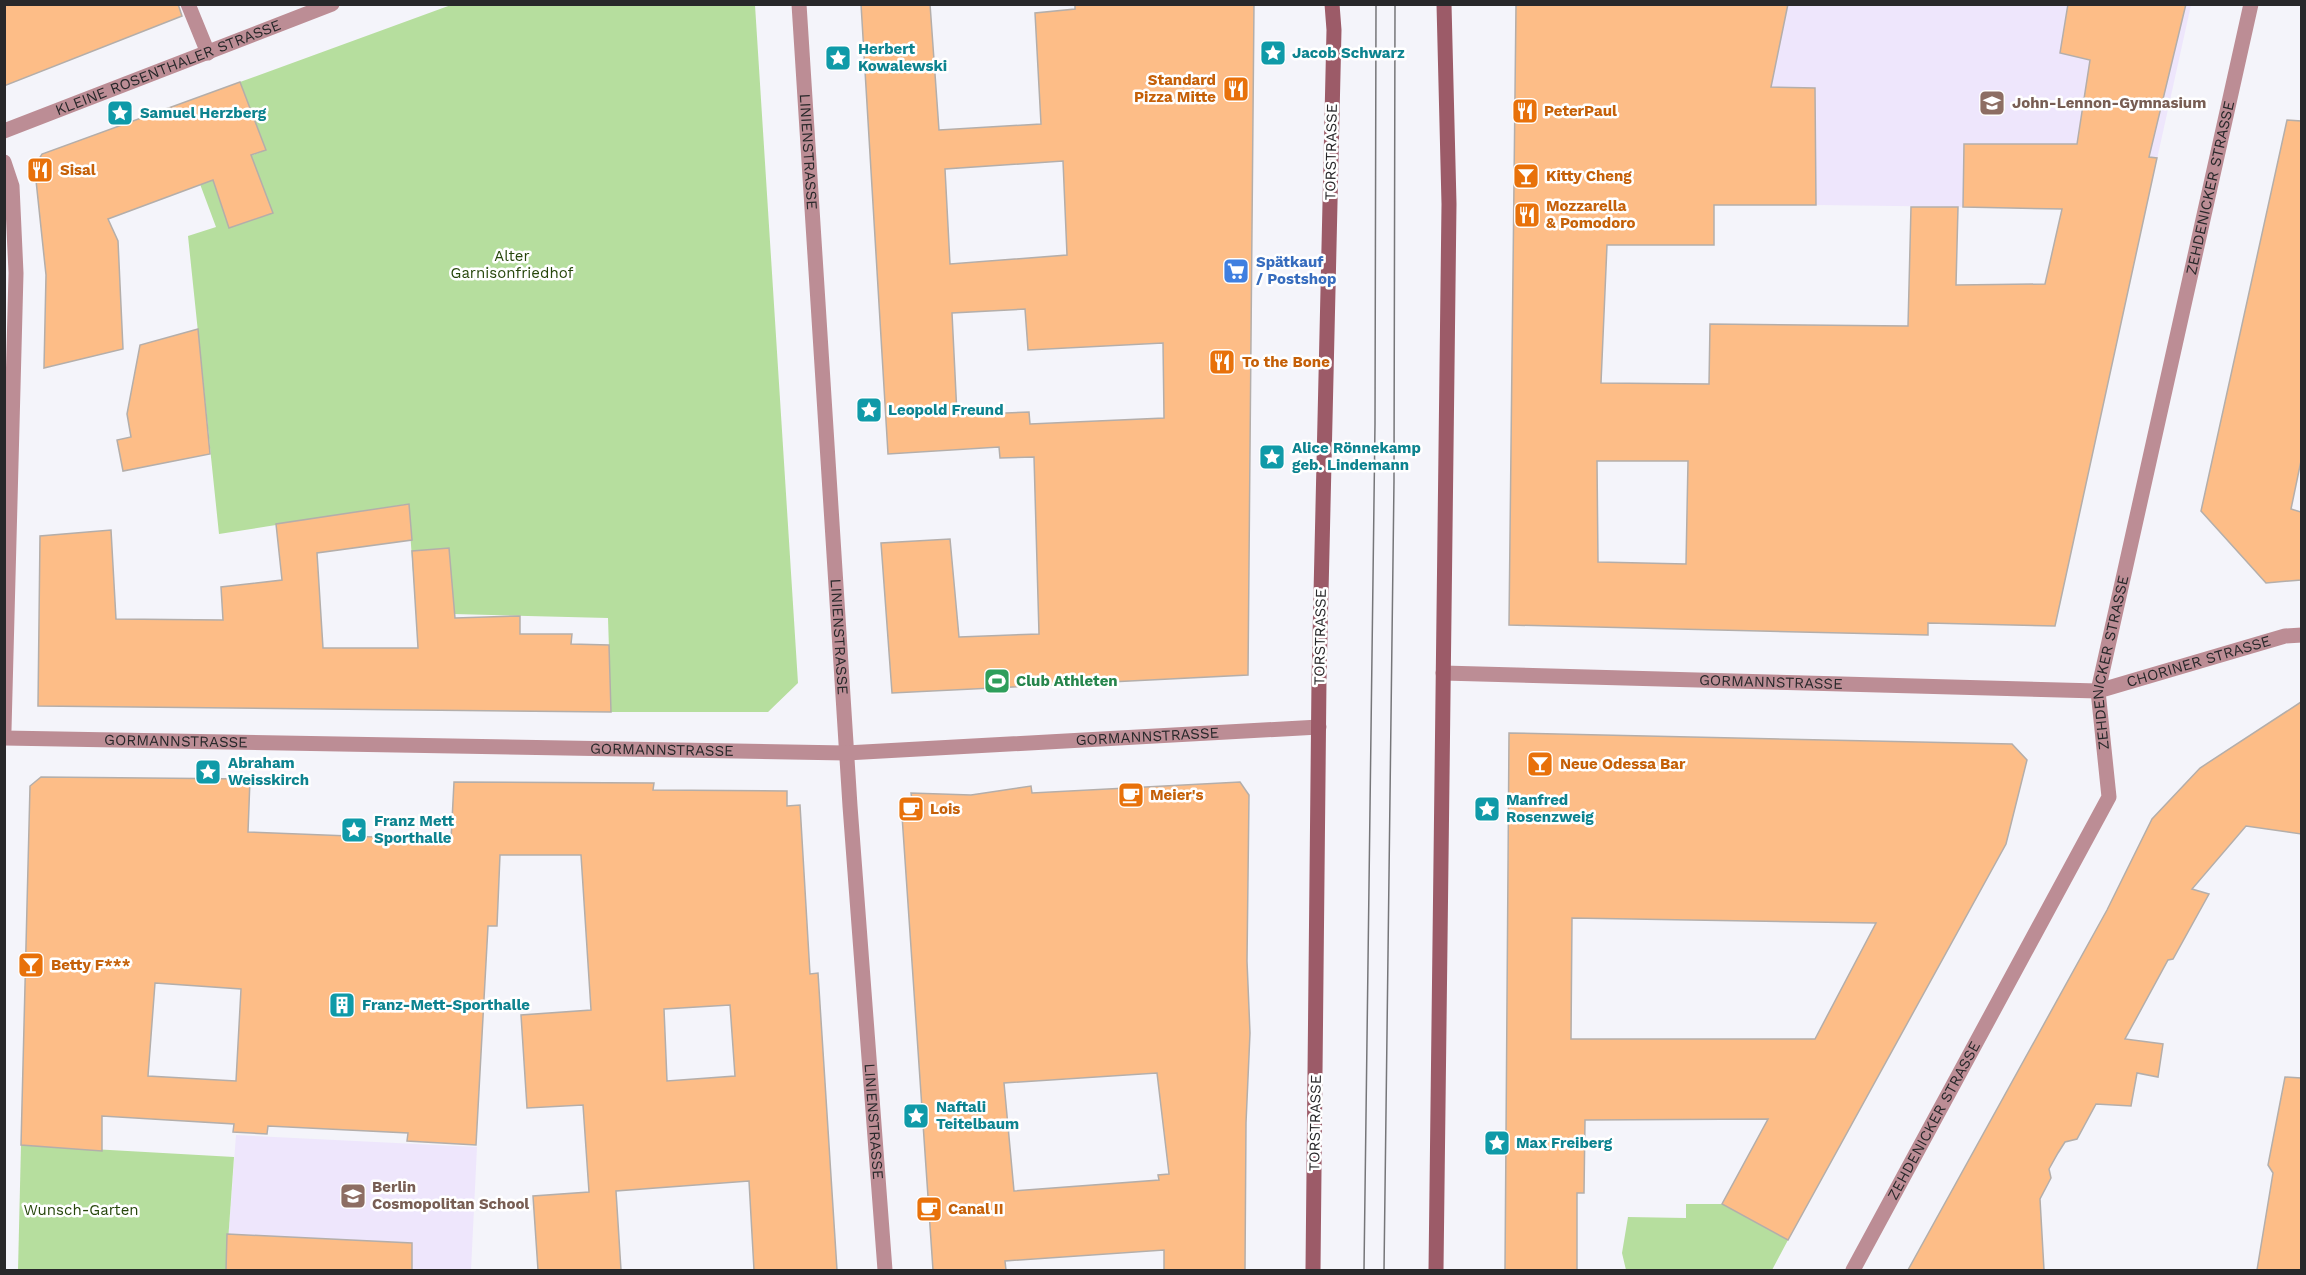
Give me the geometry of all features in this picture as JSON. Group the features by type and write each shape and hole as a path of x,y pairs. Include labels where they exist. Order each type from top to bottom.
{"main road":[{"name":"TORSTRASSE","path":"1313,1270 1319,727 1334,30 1332,4"},
{"path":"1436,1270 1449,204 1444,4"}],"street":[{"path":"189,4 208,53"},
{"name":"KLEINE ROSENTHALER STRASSE","path":"4,131 332,4"},
{"name":"LINIENSTRASSE","path":"799,4 846,753 885,1270"},
{"name":"ZEHDENICKER STRASSE","path":"1853,1270 2109,797 2098,691 2251,4"},
{"path":"4,162 12,186 16,273 4,730"},
{"name":"CHORINER STRASSE","path":"2098,691 2285,636 2301,635"},
{"name":"GORMANNSTRASSE","path":"1443,673 2098,691"},
{"name":"GORMANNSTRASSE","path":"4,738 846,753 1319,727"}],"shaded area":[{"name":"John-Lennon-Gymnasium","path":"1788,5 2191,5 2146,209 1816,205 1815,88 1771,87"},
{"name":"Berlin Cosmopolitan School","path":"236,1135 477,1147 471,1270 226,1270"}],"green space":[{"name":"Alter Garnisonfriedhof","path":"451,5 755,5 798,683 768,712 611,712 608,618 416,613 408,504 219,534 188,236 216,227 197,176 266,150 240,82"},
{"name":"Wunsch-Garten","path":"21,1145 234,1157 226,1270 18,1270"},
{"path":"1686,1204 1722,1204 1788,1240 1772,1270 1626,1270 1622,1253 1628,1217 1686,1218"}],"building":[{"path":"4,4 178,4 182,16 4,86"},
{"path":"861,4 930,4 939,130 1041,124 1035,13 1075,9 1075,4 1254,4 1248,675 892,693 881,543 950,539 959,637 1039,634 1034,457 1000,458 999,447 888,454","holes":["1063,161 1067,255 950,264 945,169","1025,309 1028,350 1163,343 1164,418 1030,424 1029,412 957,415 952,313"]},
{"path":"1788,4 1771,87 1815,88 1816,205 1714,205 1714,245 1607,245 1601,383 1709,384 1710,324 1908,326 1911,207 1958,207 1956,285 2045,284 2062,209 1963,207 1964,144 2077,144 2090,60 2060,53 2068,4 2186,4 2149,157 2157,158 2055,626 1928,623 1928,635 1509,625 1516,5","holes":["1597,461 1688,461 1686,564 1598,562"]},
{"path":"240,82 266,150 251,155 273,213 229,228 213,180 108,219 118,241 123,349 44,368 46,275 35,171 42,154"},
{"path":"2287,120 2301,121 2301,461 2291,509 2301,512 2301,580 2266,583 2201,511"},
{"path":"198,329 210,454 123,471 117,440 131,437 127,414 140,345"},
{"path":"409,504 412,540 317,553 323,648 418,648 412,551 449,548 455,618 520,616 520,634 572,634 571,644 609,645 611,712 38,706 40,536 111,530 116,619 223,620 221,587 282,580 276,524"},
{"path":"2301,702 2301,834 2246,826 2192,889 2209,894 2173,959 2168,960 2125,1039 2163,1044 2158,1077 2137,1073 2131,1106 2096,1104 2077,1139 2065,1142 2058,1153 2049,1169 2051,1178 2040,1199 2044,1270 1908,1270 2107,910 2152,819 2200,768"},
{"path":"1509,733 2012,744 2027,760 2006,844 1788,1240 1722,1204 1768,1119 1585,1120 1584,1193 1577,1193 1577,1270 1505,1270","holes":["1572,918 1876,923 1815,1039 1571,1039"]},
{"path":"41,777 250,779 248,832 451,840 454,782 654,783 653,790 787,791 787,806 800,805 810,974 818,973 837,1270 754,1270 749,1181 616,1191 621,1270 538,1270 533,1196 589,1192 583,1105 527,1108 521,1015 591,1010 581,855 500,855 497,926 488,926 476,1145 407,1141 408,1133 268,1126 267,1134 233,1132 234,1124 102,1116 102,1151 21,1145 30,786","holes":["155,983 241,989 236,1081 148,1076","730,1005 735,1076 667,1081 664,1009"]},
{"path":"1240,782 1249,795 1247,961 1250,1033 1246,1123 1245,1270 1164,1270 1164,1250 1005,1261 1006,1270 933,1270 901,801 912,800 911,793 971,795 1031,786 1032,793","holes":["1157,1073 1169,1174 1158,1175 1159,1180 1014,1191 1004,1083"]},
{"path":"2285,1077 2301,1078 2301,1270 2257,1270 2273,1173 2268,1165"},
{"path":"227,1234 412,1243 412,1270 226,1270"}],"tram line":[{"path":"1364,1270 1375,424 1376,4"},
{"path":"1384,1270 1394,481 1395,4"}],"place":[{"name":"Jacob Schwarz","path":"1273,53"},
{"name":"Herbert Kowalewski","path":"838,58"},
{"name":"Standard Pizza Mitte","path":"1236,89"},
{"name":"John-Lennon-Gymnasium","path":"1992,103"},
{"name":"PeterPaul","path":"1525,111"},
{"name":"Samuel Herzberg","path":"120,113"},
{"name":"Sisal","path":"40,170"},
{"name":"Kitty Cheng","path":"1526,176"},
{"name":"Mozzarella & Pomodoro","path":"1527,215"},
{"name":"Spätkauf / Postshop","path":"1236,271"},
{"name":"To the Bone","path":"1222,362"},
{"name":"Leopold Freund","path":"869,410"},
{"name":"Alice Rönnekamp geb. Lindemann","path":"1272,457"},
{"name":"Club Athleten","path":"997,681"},
{"name":"Neue Odessa Bar","path":"1540,764"},
{"name":"Abraham Weisskirch","path":"208,772"},
{"name":"Meier's","path":"1131,795"},
{"name":"Lois","path":"911,809"},
{"name":"Manfred Rosenzweig","path":"1487,809"},
{"name":"Franz Mett Sporthalle","path":"354,830"},
{"name":"Betty F***","path":"31,965"},
{"name":"Franz-Mett-Sporthalle","path":"342,1005"},
{"name":"Naftali Teitelbaum","path":"916,1116"},
{"name":"Max Freiberg","path":"1497,1143"},
{"name":"Berlin Cosmopolitan School","path":"353,1196"},
{"name":"Canal II","path":"929,1209"}]}
